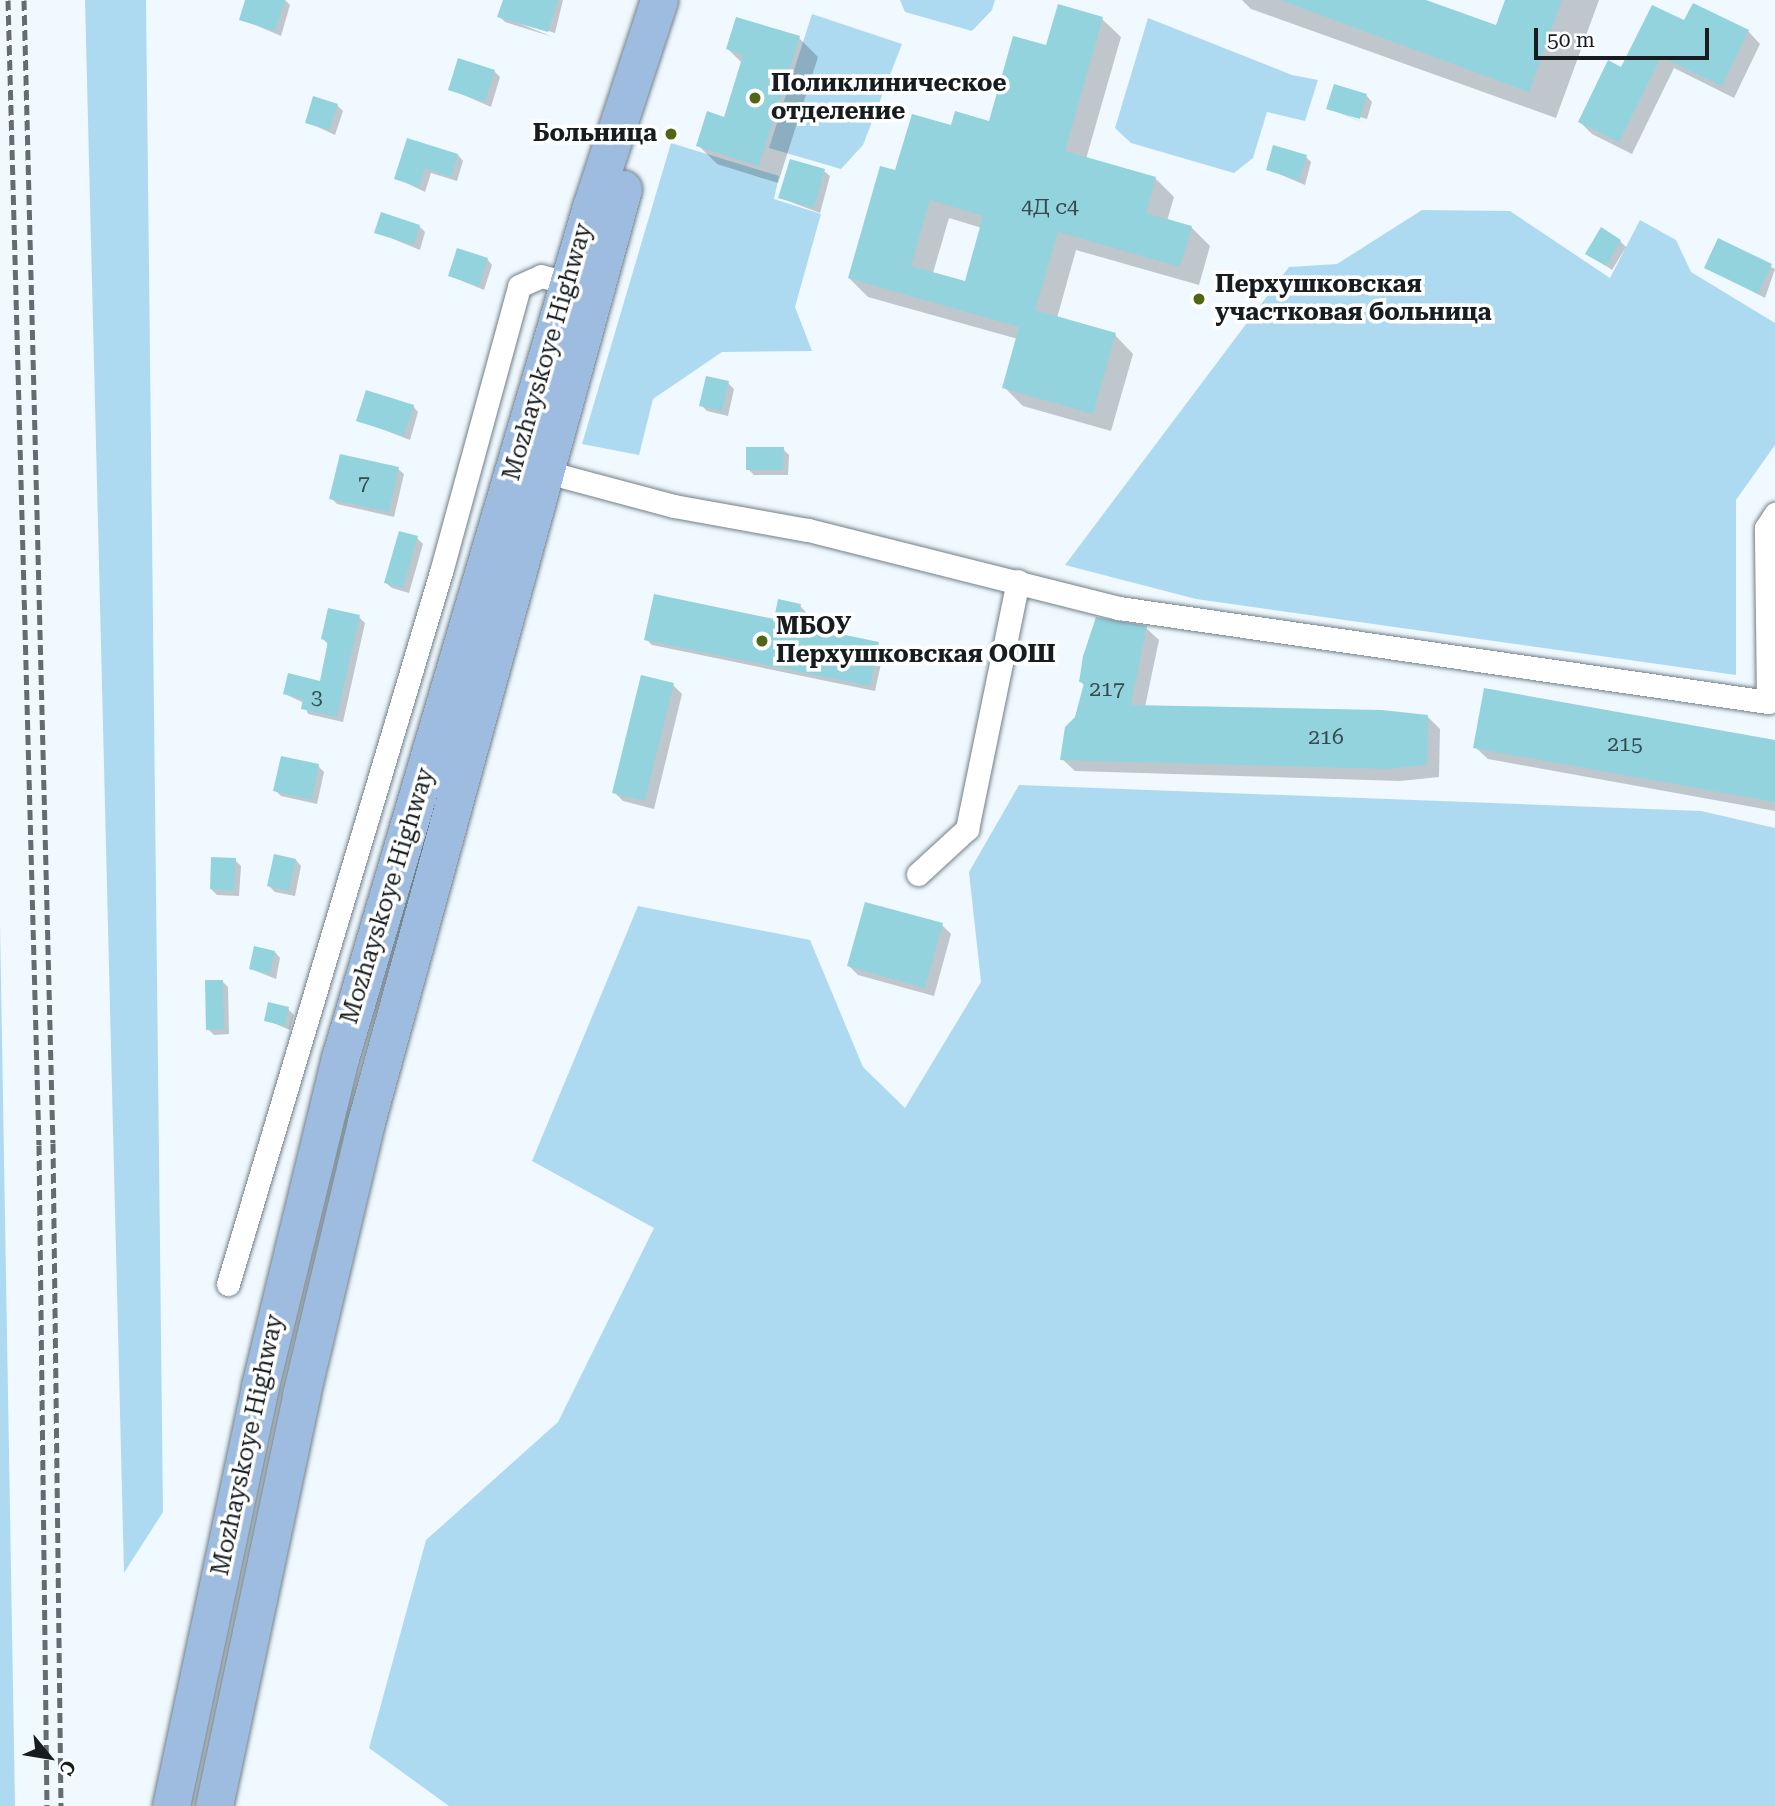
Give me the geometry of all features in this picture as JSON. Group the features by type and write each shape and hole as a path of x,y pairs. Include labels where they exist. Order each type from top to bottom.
{"main road":[{"name":"Mozhayskoye Highway","path":"171,1806 260,1386 340,1058 568,283 659,0"},
{"name":"Mozhayskoye Highway","path":"214,1806 301,1395 366,1122 615,214 685,0"}],"street":[{"path":"228,1284 441,572 519,286 541,276 568,283"},
{"path":"543,471 674,506 808,530 1119,608 1768,702 1766,528 1775,514"},
{"path":"918,874 967,829 1018,581"}],"shaded area":[{"path":"85,0 146,0 163,1512 124,1573"},
{"path":"900,0 995,0 992,10 972,31 905,12"},
{"path":"812,14 902,44 863,145 841,169 769,148"},
{"path":"1148,18 1292,75 1318,80 1305,121 1267,112 1253,158 1234,173 1131,143 1115,128"},
{"path":"671,143 779,176 774,199 821,214 795,307 812,351 722,352 653,399 639,455 582,444"},
{"path":"1422,210 1510,211 1610,278 1640,220 1676,240 1691,272 1775,323 1775,445 1736,500 1736,675 1196,599 1065,565 1289,267 1337,264"},
{"path":"1019,785 1701,811 1775,828 1775,1806 449,1806 369,1748 426,1540 558,1422 654,1228 532,1161 638,906 810,940 863,1067 905,1108 981,982 969,872"},
{"path":"0,922 15,1806 0,1806"}],"building":[{"path":"245,0 285,0 275,31 239,20"},
{"path":"503,0 558,0 548,32 497,17"},
{"path":"1280,0 1426,0 1496,25 1505,0 1562,0 1529,92"},
{"path":"1693,3 1749,30 1722,86 1661,57 1619,142 1578,122 1608,60 1621,67 1652,5 1684,20"},
{"path":"1058,4 1103,17 1065,151 1156,177 1146,213 1192,226 1180,267 1058,232 1035,310 1116,333 1093,414 1002,388 1019,327 848,278 880,166 895,170 912,114 951,125 955,111 989,121 1013,36 1046,45","holes":["930,200 983,216 965,281 911,266"]},
{"name":"Поликлиническое отделение","path":"736,17 800,36 759,166 696,146 707,111 724,117 743,55 726,49"},
{"path":"458,58 495,70 485,102 448,90"},
{"path":"1334,84 1367,94 1360,119 1326,109"},
{"path":"313,96 338,104 329,130 305,123"},
{"path":"407,138 458,154 451,177 425,168 419,187 394,179"},
{"path":"1273,145 1307,155 1299,180 1266,170"},
{"path":"790,159 825,169 814,208 778,198"},
{"path":"381,212 420,225 414,245 374,233"},
{"path":"1601,227 1621,240 1606,266 1585,254"},
{"path":"1718,238 1772,264 1758,294 1704,268"},
{"path":"457,248 488,258 479,286 448,276"},
{"path":"706,376 729,381 722,411 699,406"},
{"path":"366,390 414,405 404,436 356,421"},
{"path":"746,447 784,447 783,470 746,470"},
{"path":"340,454 399,467 389,512 329,499"},
{"path":"399,531 418,536 403,588 384,583"},
{"name":"МБОУ Перхушковская ООШ","path":"654,594 774,619 778,599 801,604 797,625 879,642 870,686 644,640"},
{"path":"328,608 360,615 337,717 301,709 303,699 283,694 288,673 320,681 328,641 321,639"},
{"path":"1096,617 1147,626 1131,705 1382,710 1428,715 1427,765 1387,769 1060,760 1065,727 1075,717 1084,683 1079,682 1083,656"},
{"path":"641,675 674,683 645,801 612,793"},
{"path":"1484,688 1775,740 1775,802 1473,748"},
{"path":"281,756 319,764 312,800 273,791"},
{"path":"274,854 296,859 289,891 267,886"},
{"path":"211,857 236,858 234,891 210,889"},
{"path":"865,902 943,923 925,988 847,966"},
{"path":"254,946 275,951 270,974 249,969"},
{"path":"205,980 223,980 224,1029 206,1030"},
{"path":"268,1002 289,1007 285,1026 264,1021"}],"railway":[{"path":"8,0 39,1145 47,1806"},
{"path":"24,0 53,1143 61,1806"}],"place":[{"name":"Поликлиническое отделение","path":"755,98"},
{"name":"Больница","path":"671,134"},
{"name":"Перхушковская участковая больница","path":"1199,299"},
{"name":"МБОУ Перхушковская ООШ","path":"762,641"}]}
